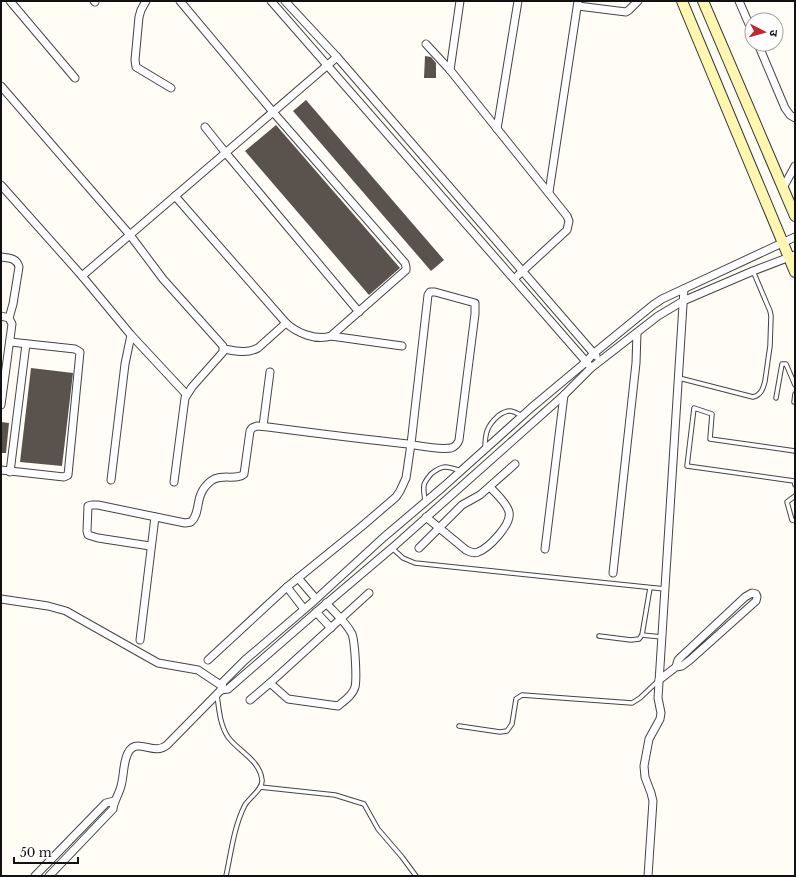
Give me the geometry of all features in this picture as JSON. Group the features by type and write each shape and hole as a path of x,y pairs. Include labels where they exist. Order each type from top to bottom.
{"street":[{"path":"10,1 75,78"},
{"path":"146,1 139,17 135,60 136,67 171,88"},
{"path":"180,1 273,112 406,266 405,272 331,336"},
{"path":"271,1 328,64 591,368"},
{"path":"285,1 337,57 600,361"},
{"path":"450,70 460,1"},
{"path":"497,129 518,1"},
{"path":"549,192 578,4 626,12 638,1"},
{"path":"682,1 782,242 792,256 795,272"},
{"path":"703,1 795,216"},
{"path":"739,1 744,13"},
{"path":"292,25 299,16"},
{"path":"426,44 450,70 549,192 569,221 567,230 514,279"},
{"path":"761,52 785,108 790,115 795,118"},
{"path":"82,276 337,57"},
{"path":"1,86 130,235 164,279 222,344 224,349"},
{"path":"205,127 359,312"},
{"path":"783,188 795,166"},
{"path":"1,185 82,276 131,335 186,394"},
{"path":"175,196 286,323 294,330 305,334 324,337 331,336 402,346"},
{"path":"49,876 113,809 114,801 121,786 127,756 130,750 135,746 155,749 165,747 220,690 223,682 245,660 522,416 586,362 593,354 653,305 684,288 795,237"},
{"path":"1,599 48,606 66,611 158,663 198,670 220,690 228,689 326,603 392,548 564,395 591,368 658,316 683,301 792,256"},
{"path":"1,257 14,260 18,263 19,267 13,304 9,318 12,324 1,405"},
{"path":"648,876 653,802 652,794 645,777 644,766 649,739 660,722 661,715 658,702 659,680 684,288"},
{"path":"150,546 98,538 88,535 88,507 90,505 98,505 185,523 193,521 200,493 210,481 222,477 242,476 246,465 250,431 254,427 263,426 411,444 441,448 451,448 458,443 475,314 476,305 474,302 435,292 430,292 428,295 411,444 406,478 396,497 287,587 208,660"},
{"path":"1,316 9,318"},
{"path":"224,349 247,352 253,350 262,345 286,323"},
{"path":"613,573 636,363 637,333"},
{"path":"111,480 125,364 131,335"},
{"path":"1,470 65,477 69,471 80,352 75,349 10,342"},
{"path":"10,472 26,344"},
{"path":"174,482 186,394 224,349"},
{"path":"263,426 270,372"},
{"path":"545,549 564,395"},
{"path":"418,548 462,505 480,495 515,464"},
{"path":"426,517 466,550 475,553 484,548 507,526 510,516 508,508 490,487"},
{"path":"140,640 150,546 155,517"},
{"path":"384,537 392,548"},
{"path":"298,578 316,599"},
{"path":"287,587 304,609"},
{"path":"250,700 369,593"},
{"path":"659,680 676,667 682,666 690,660 756,601 756,594 749,594 745,597 678,660 676,667"},
{"path":"270,683 284,697 291,700 338,706 352,694 355,687 355,647 352,635 341,619 326,603"},
{"path":"316,612 331,628"},
{"path":"34,876 106,803 114,801"}],"lane":[{"path":"679,378 753,397 760,394 764,387 770,346 771,316 753,271"},
{"path":"776,398 782,364 786,364 795,385"},
{"path":"794,402 795,394"},
{"path":"795,451 710,439 712,414 694,408 687,466 794,480 795,485"},
{"path":"486,449 485,436 489,424 507,411 514,412 522,416"},
{"path":"425,502 424,485 427,478 437,469 447,466 461,471"},
{"path":"795,496 787,502 792,520 795,521"},
{"path":"392,548 403,558 415,563 665,589"},
{"path":"599,636 631,640 640,639 650,588"},
{"path":"642,635 662,637"},
{"path":"459,726 500,732 507,731 512,724 516,699 522,695 632,703 640,698 659,680"},
{"path":"220,690 223,728 229,739 247,755 258,769 262,780 260,786 250,798 241,815 226,876"},
{"path":"260,786 335,795 364,804 378,829 416,876"}],"building":[{"path":"425,56 431,57 436,63 436,78 424,78"},
{"path":"306,100 444,260 431,271 293,111"},
{"path":"276,125 400,268 369,295 245,151"},
{"path":"31,368 73,373 62,466 20,462"},
{"path":"1,422 9,423 6,453 1,453"}]}
